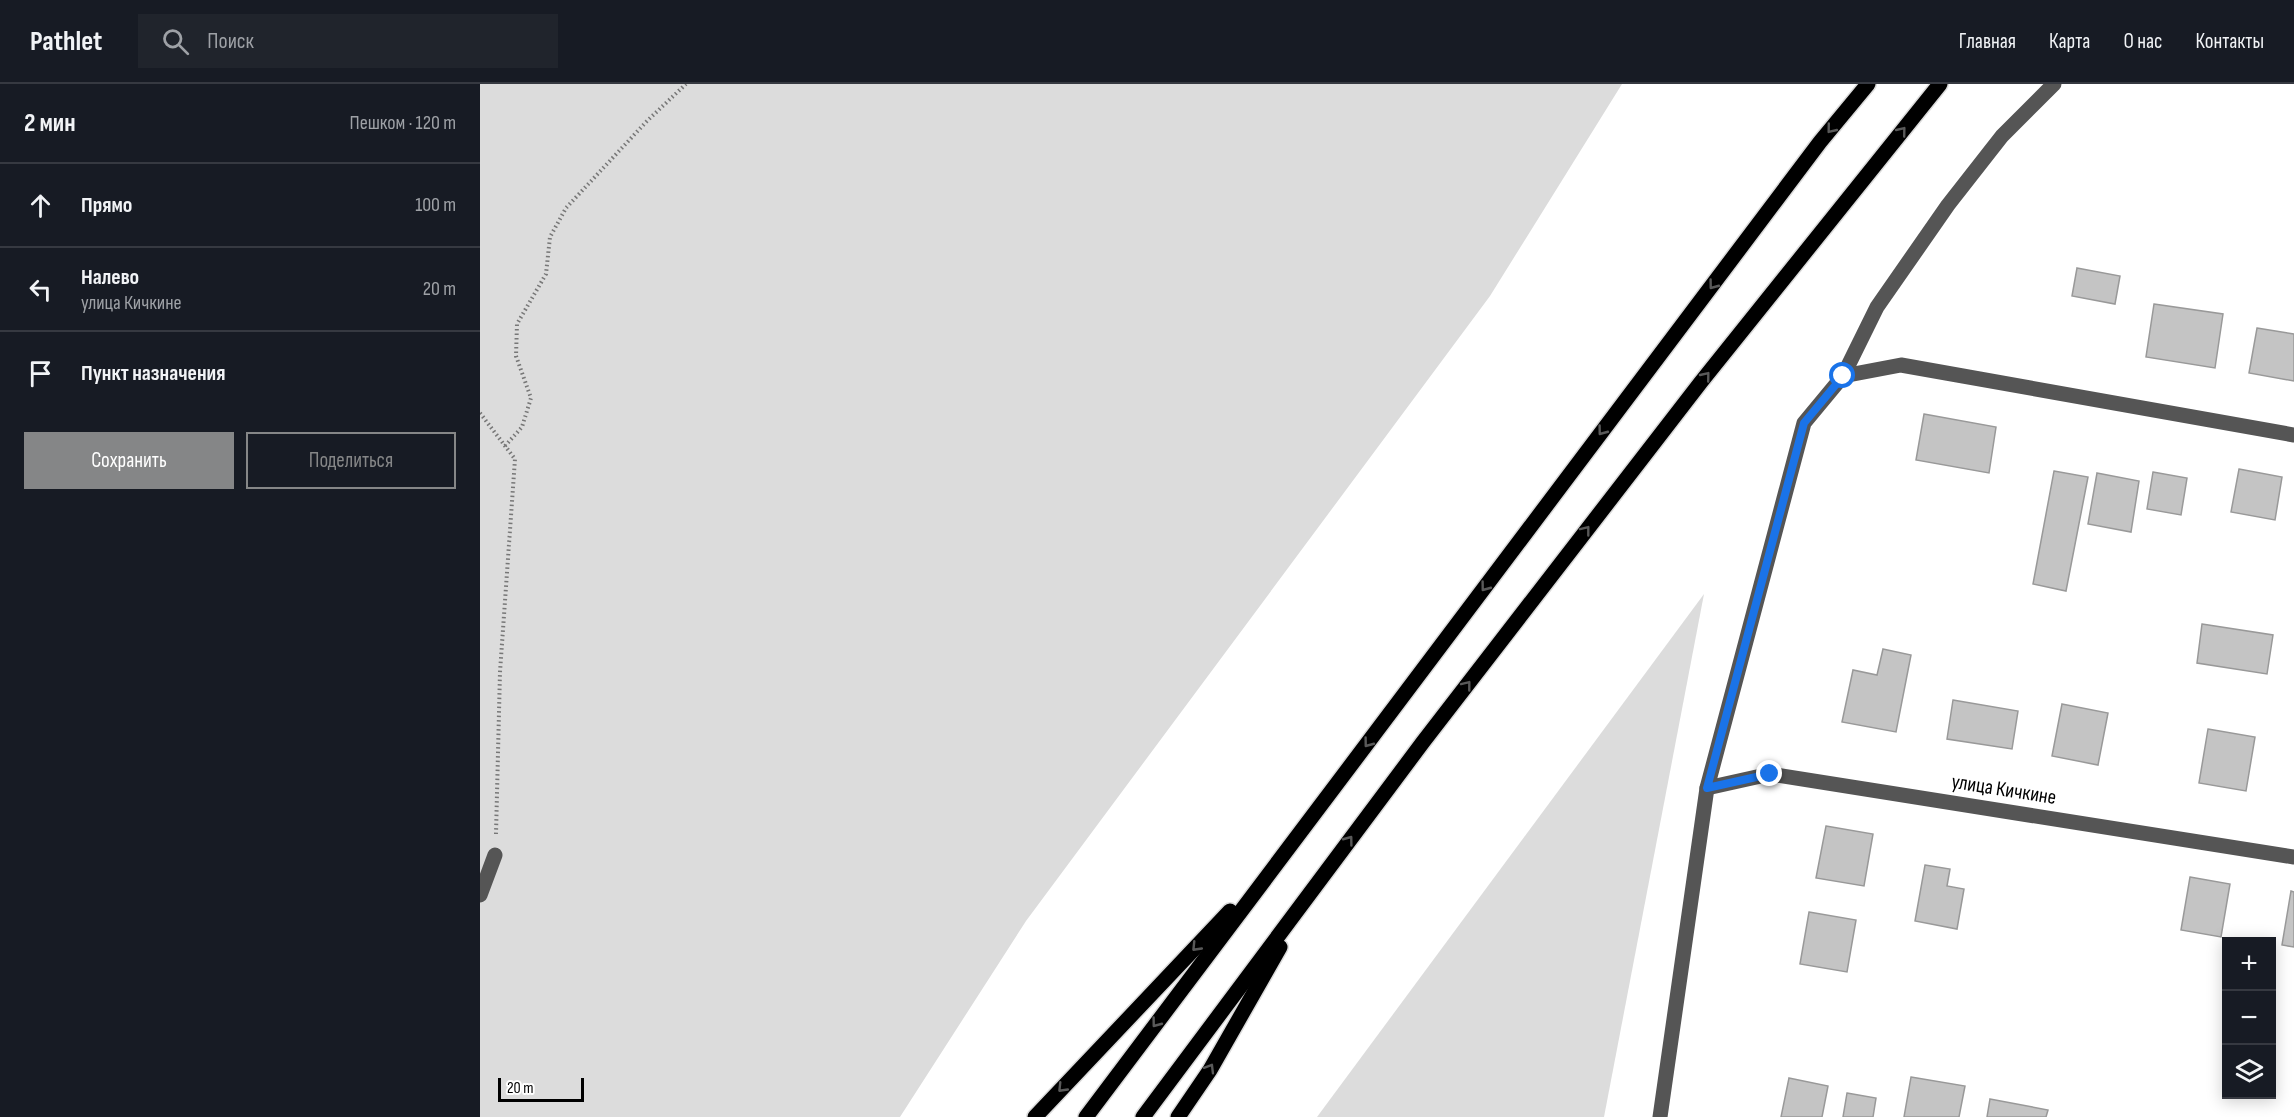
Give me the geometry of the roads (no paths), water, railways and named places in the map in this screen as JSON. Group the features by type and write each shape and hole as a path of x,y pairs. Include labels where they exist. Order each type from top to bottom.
{"main road":[{"path":"1086,1117 1820,142 1868,84"},
{"path":"1143,1117 1430,733 1701,381 1940,84"},
{"path":"1035,1117 1280,859"},
{"path":"1178,1117 1210,1070 1314,887"}],"street":[{"path":"1660,1117 1707,788 1804,423 1843,376 1877,307 1948,205 2002,136 2054,84"},
{"path":"1843,376 1901,365 2294,435"},
{"name":"улица Кичкине","path":"1707,788 1770,774 2294,857"},
{"path":"480,895 495,855"}]}
